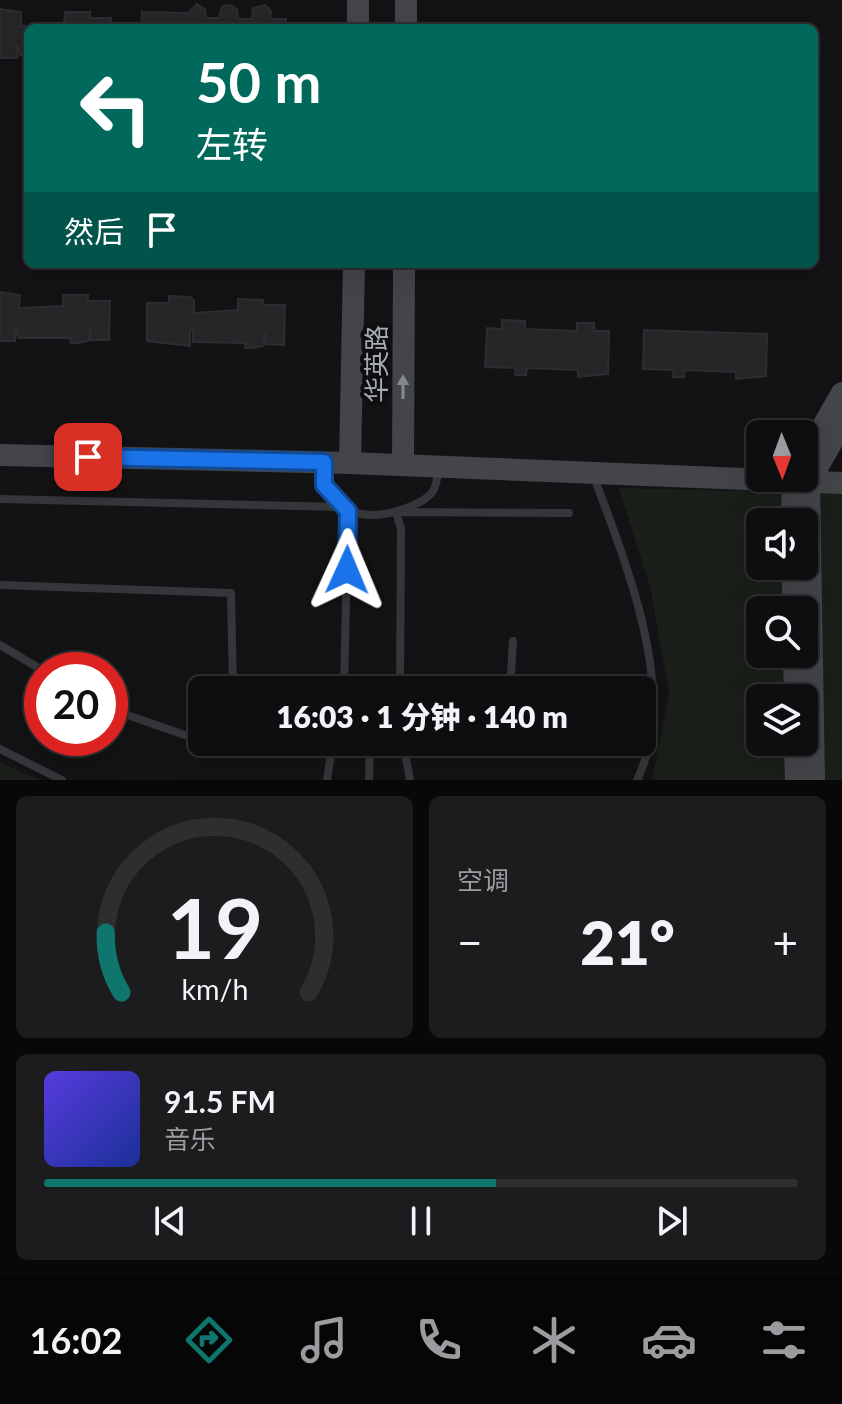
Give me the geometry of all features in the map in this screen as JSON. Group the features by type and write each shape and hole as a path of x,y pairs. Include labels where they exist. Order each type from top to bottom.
{"main road":[{"path":"358,0 358,24"},
{"path":"406,0 406,24"},
{"path":"350,463 354,268"},
{"name":"华英路","path":"403,465 404,268"},
{"path":"818,435 842,393"},
{"path":"818,455 842,424"},
{"path":"0,455 324,462 746,478"},
{"path":"818,481 842,483"},
{"path":"799,492 814,780"},
{"path":"795,756 796,780"}],"lane":[{"path":"324,462 324,485 345,509 344,676"},
{"path":"396,512 427,497 435,488 438,467"},
{"path":"593,473 636,593 652,688 649,757 637,780"},
{"path":"0,499 345,509 377,516 396,512 569,513"},
{"path":"396,512 401,529 400,676"},
{"path":"0,585 231,593 233,676"},
{"path":"511,676 513,641"},
{"path":"0,645 24,659"},
{"path":"128,715 188,736"},
{"path":"0,749 62,780"},
{"path":"327,780 331,756"},
{"path":"369,780 370,756"},
{"path":"406,756 410,780"}],"shaded area":[{"path":"842,471 842,780 652,780 669,692 650,587 619,488 829,493"},
{"path":"0,763 41,780 0,780"}],"building":[{"path":"197,4 205,9 206,18 219,18 222,6 231,5 237,9 238,19 252,19 253,8 265,5 271,11 270,19 286,19 286,24 141,24 142,12 188,13"},
{"path":"0,9 21,12 24,55 20,55 17,44 17,58 0,58"},
{"path":"65,12 90,12 90,18 111,18 111,24 50,24 64,23"},
{"path":"0,292 20,295 19,308 63,306 63,295 88,295 88,301 110,301 109,340 90,340 91,328 88,341 78,343 71,343 70,338 18,338 15,326 15,341 0,341"},
{"path":"169,296 190,297 194,300 194,313 238,310 238,299 263,300 263,305 285,305 284,345 265,344 265,333 263,346 253,348 245,348 245,343 193,342 193,331 190,331 190,346 147,341 147,303 169,303"},
{"path":"502,320 525,321 525,329 577,331 577,323 594,323 594,331 609,331 608,374 578,377 578,370 527,368 526,375 515,375 516,368 485,367 487,328 502,329"},
{"path":"644,330 767,334 766,376 736,379 736,372 685,370 684,377 673,377 674,370 643,369"}],"route":[{"path":"88,457 324,462 324,485 341,507 348,511 347,570"}]}
